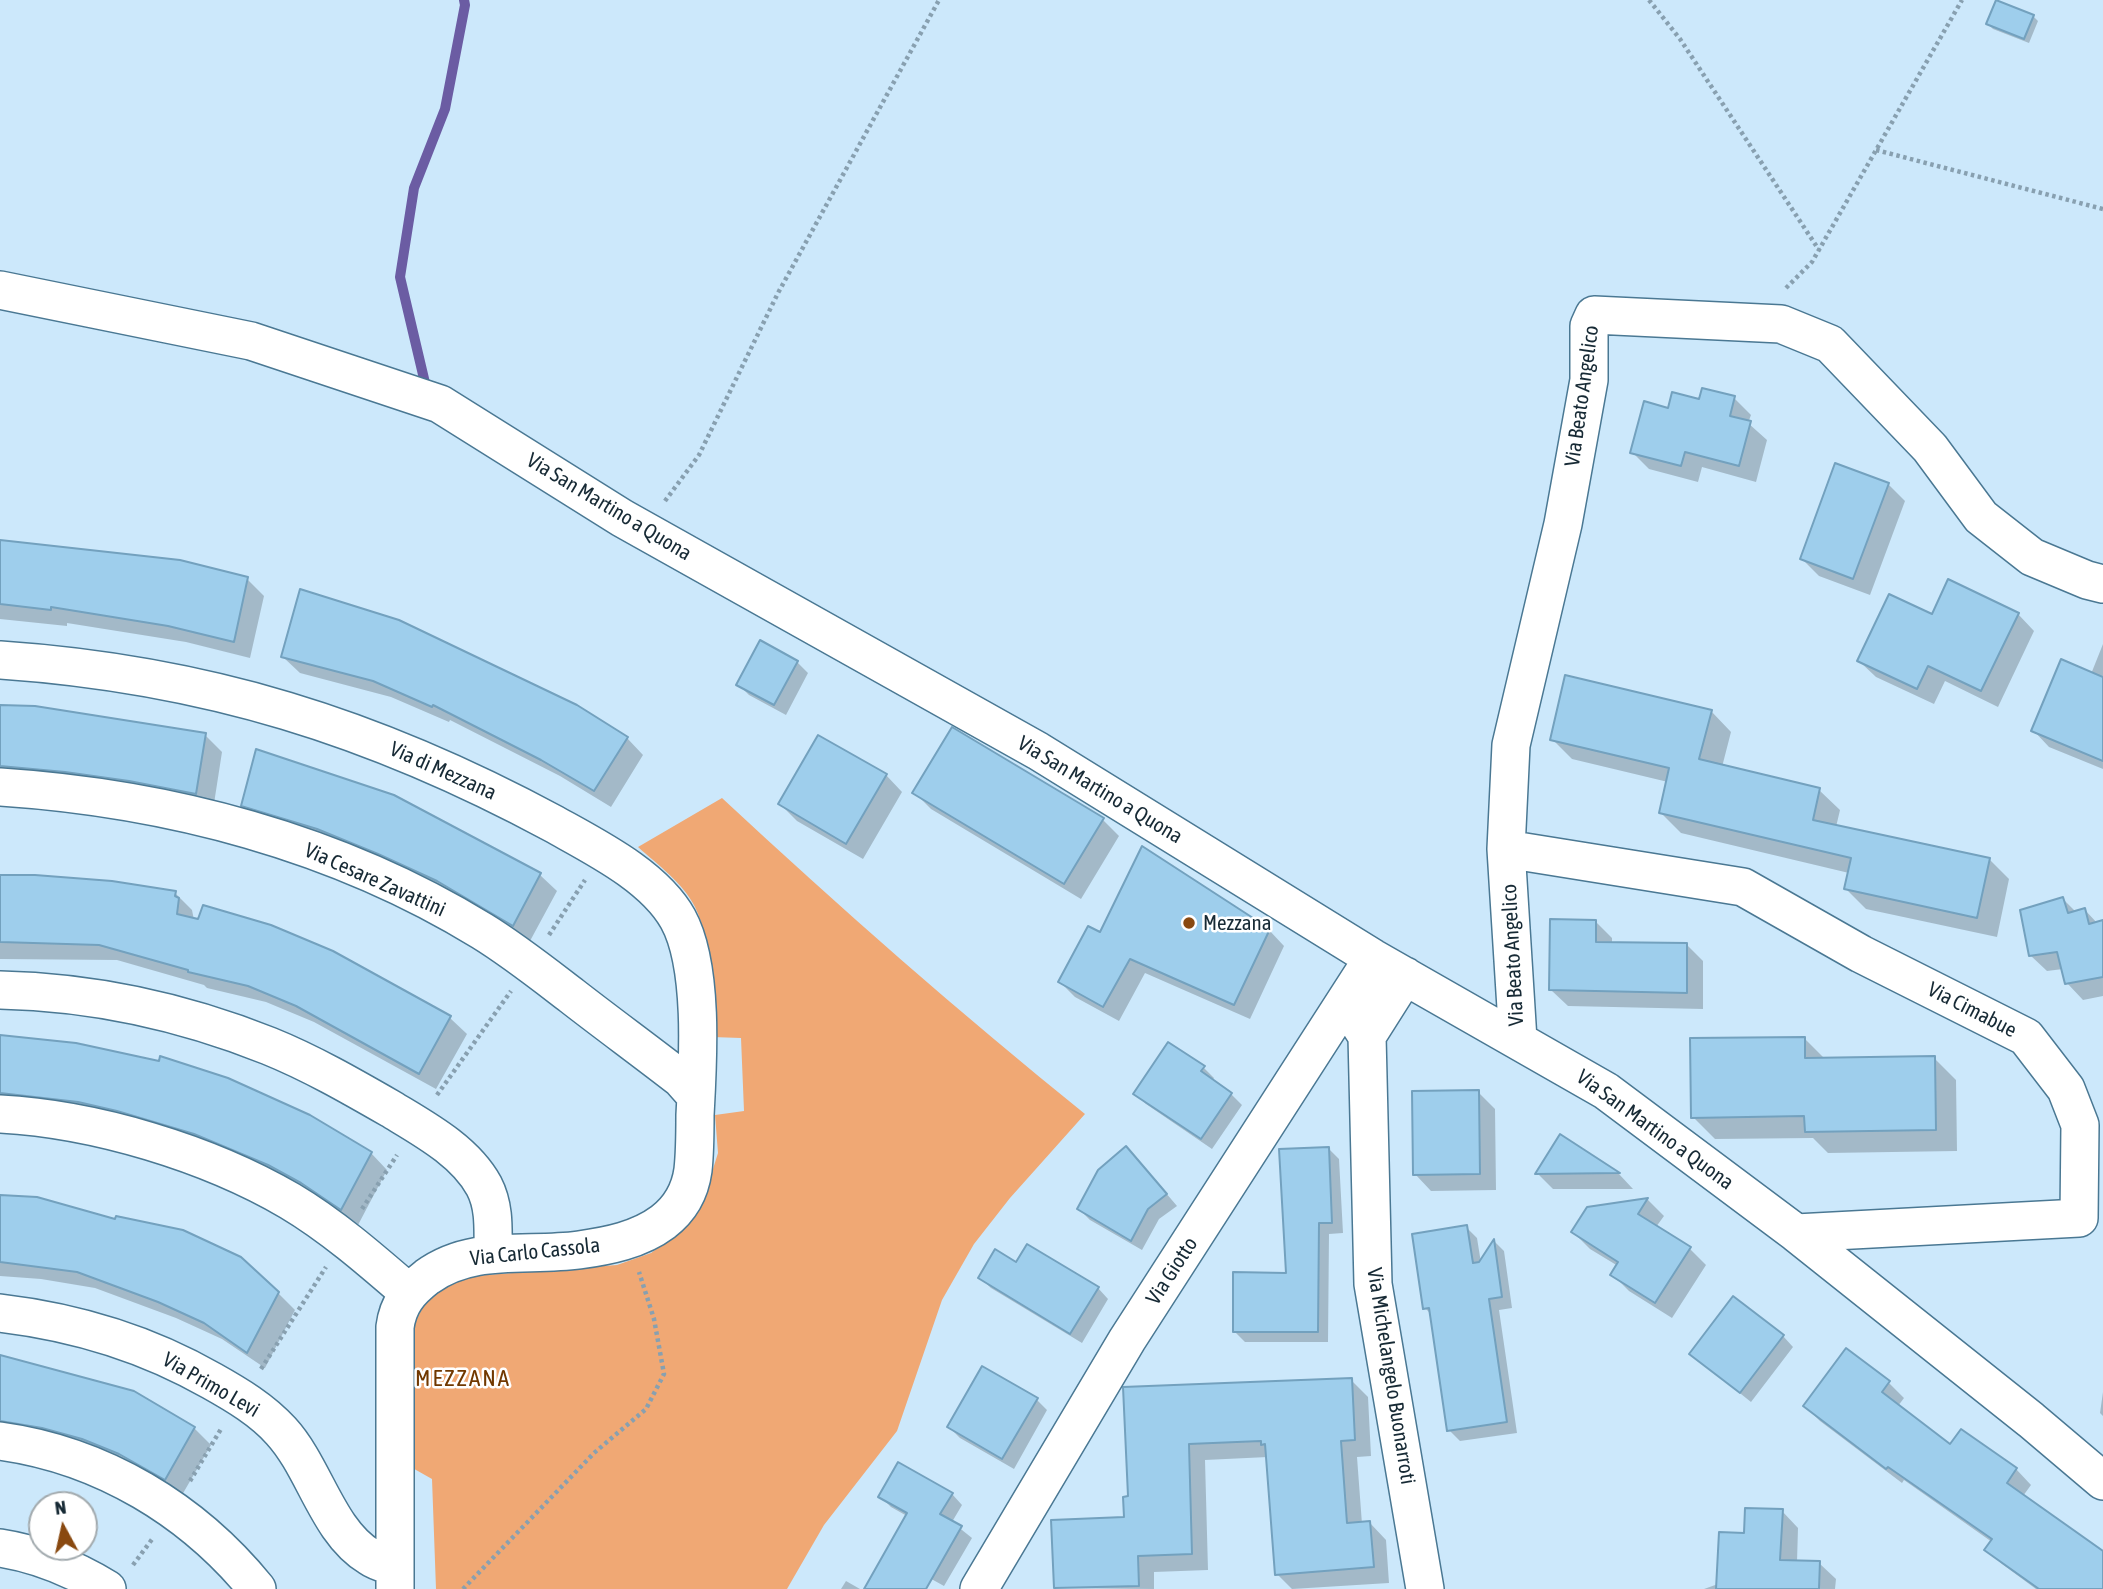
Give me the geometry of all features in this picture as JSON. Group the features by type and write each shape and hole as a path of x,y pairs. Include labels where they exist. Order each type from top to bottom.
{"street":[{"name":"Via San Martino a Quona","path":"0,290 251,341 440,404 644,530 1038,751 1358,983 1405,976 1606,1091 1796,1233 2031,1420 2103,1481"},
{"name":"Via Beato Angelico","path":"1518,1040 1506,849 1511,745 1567,498 1589,380 1589,326 1594,315 1781,324 1830,344 1930,448 1981,517 2032,557 2103,584"},
{"name":"Via di Mezzana","path":"0,660 80,666 137,674 228,693 300,714 375,741 448,772 517,804 601,851 659,894 683,930 695,988 696,1096"},
{"name":"Via Cesare Zavattini","path":"0,787 78,794 175,811 293,844 371,874 467,922 508,948 681,1079 696,1096"},
{"name":"Via Cimabue","path":"1506,849 1743,887 1861,954 2026,1037 2066,1089 2080,1125 2079,1218 1796,1233"},
{"path":"1367,1037 1405,976"},
{"path":"1358,983 1367,1037"},
{"name":"Via Giotto","path":"979,1589 1127,1340 1358,983"},
{"path":"0,989 95,999 198,1022 271,1047 342,1082 435,1137 472,1169 485,1188 491,1208 493,1254"},
{"name":"Via Michelangelo Buonarroti","path":"1367,1037 1373,1284 1425,1589"},
{"name":"Via Carlo Cassola","path":"408,1292 432,1273 472,1256 579,1250 629,1240 659,1224 679,1206 689,1188 693,1168 696,1096"},
{"path":"0,1114 52,1120 109,1132 176,1151 233,1173 306,1212 408,1292 399,1310 395,1327 395,1578"},
{"name":"Via Primo Levi","path":"0,1313 72,1325 129,1341 178,1362 242,1398 291,1443 337,1522 353,1544 395,1578"},
{"path":"0,1441 65,1455 134,1485 206,1534 234,1560 257,1589"},
{"path":"0,1548 63,1565 107,1589"}],"path":[{"path":"644,530 699,455 778,293 939,0"},
{"path":"1648,0 1680,39 1819,250"},
{"path":"1748,323 1812,262 1962,0"},
{"path":"1876,150 2103,209"},
{"path":"463,1589 594,1453 646,1409 664,1374 654,1319 636,1261"}],"shaded area":[{"path":"722,798 901,959 1085,1114 1010,1198 974,1244 942,1300 897,1431 824,1525 787,1589 436,1589 432,1479 409,1466 412,1328 423,1307 438,1290 460,1277 617,1265 651,1253 686,1227 702,1204 718,1153 715,1115 744,1111 741,1038 712,1037 706,938 695,907 677,882 638,847"}],"building":[{"path":"1996,0 2034,15 2024,39 1986,24"},
{"path":"1702,388 1735,396 1730,416 1751,421 1739,466 1685,452 1681,466 1630,453 1644,401 1668,408 1672,392 1699,399"},
{"path":"1835,463 1889,483 1853,579 1800,559"},
{"path":"0,540 180,560 248,577 234,642 168,626 51,607 51,610 0,604"},
{"path":"1948,579 2019,613 1981,691 1928,666 1917,689 1857,661 1889,594 1932,614"},
{"path":"300,589 399,620 577,705 628,737 594,791 541,760 433,705 432,707 373,681 281,657"},
{"path":"760,640 798,661 774,705 736,685"},
{"path":"2061,659 2103,677 2103,761 2031,731"},
{"path":"1565,675 1712,710 1699,759 1820,788 1813,820 1990,858 1977,918 1844,889 1851,858 1659,813 1669,768 1550,740"},
{"path":"0,705 35,706 206,733 196,794 129,781 0,766"},
{"path":"952,727 1104,818 1064,884 912,793"},
{"path":"818,735 887,774 846,844 778,804"},
{"path":"256,749 394,795 541,873 513,926 437,881 378,854 317,829 241,806"},
{"name":"Mezzana","path":"1142,846 1270,929 1234,1005 1130,959 1103,1007 1058,982 1088,926 1100,932"},
{"path":"0,875 112,881 176,891 175,896 179,898 177,914 198,919 203,905 271,925 333,951 451,1016 419,1074 296,1006 248,986 188,972 99,945 0,942"},
{"path":"2063,897 2068,913 2085,908 2089,924 2103,920 2103,977 2065,984 2057,952 2029,956 2020,910"},
{"path":"1550,919 1596,920 1596,942 1687,943 1687,993 1549,990"},
{"path":"0,1035 76,1043 159,1061 160,1056 228,1078 310,1115 372,1152 341,1210 268,1165 194,1134 78,1102 0,1093"},
{"path":"1805,1037 1805,1058 1935,1056 1936,1130 1805,1132 1804,1116 1691,1118 1690,1038"},
{"path":"1168,1042 1205,1066 1201,1071 1232,1093 1201,1139 1133,1094"},
{"path":"1479,1090 1480,1174 1413,1175 1412,1091"},
{"path":"1560,1134 1620,1173 1535,1174"},
{"path":"1126,1146 1167,1194 1148,1209 1131,1241 1077,1209 1098,1170"},
{"path":"1329,1147 1332,1223 1319,1223 1318,1332 1233,1332 1233,1272 1286,1273 1279,1149"},
{"path":"0,1195 37,1197 115,1219 116,1216 183,1230 241,1257 279,1292 247,1353 204,1323 158,1302 77,1272 0,1262"},
{"path":"1648,1198 1638,1214 1691,1247 1655,1303 1610,1275 1618,1262 1571,1232 1587,1207"},
{"path":"1467,1225 1473,1263 1479,1262 1494,1239 1502,1297 1489,1299 1507,1422 1447,1431 1429,1308 1423,1309 1412,1234"},
{"path":"1027,1244 1099,1287 1070,1334 978,1278 995,1249 1016,1262"},
{"path":"1733,1296 1784,1335 1740,1393 1689,1354"},
{"path":"1846,1348 1890,1381 1882,1392 1950,1444 1961,1429 2017,1468 2007,1483 2103,1551 2103,1589 2039,1589 1984,1550 1992,1539 1888,1467 1886,1469 1803,1406"},
{"path":"0,1355 134,1391 195,1427 165,1480 119,1454 82,1439 42,1428 0,1421"},
{"path":"982,1366 1038,1398 1002,1459 947,1427"},
{"path":"1352,1378 1355,1440 1341,1441 1347,1523 1370,1521 1374,1567 1275,1575 1265,1444 1261,1445 1261,1441 1189,1444 1192,1554 1138,1556 1139,1586 1054,1588 1051,1520 1124,1517 1123,1497 1128,1496 1123,1387"},
{"path":"898,1462 953,1493 940,1514 962,1526 926,1589 864,1589 907,1513 878,1497"},
{"path":"1745,1508 1783,1509 1780,1560 1820,1561 1819,1589 1716,1589 1719,1532 1744,1533"}],"waterway":[{"path":"425,383 400,277 414,188 445,109 464,0"}],"place":[{"name":"Mezzana","path":"1189,923"}],"district":[{"name":"MEZZANA","path":"463,1379"}]}
